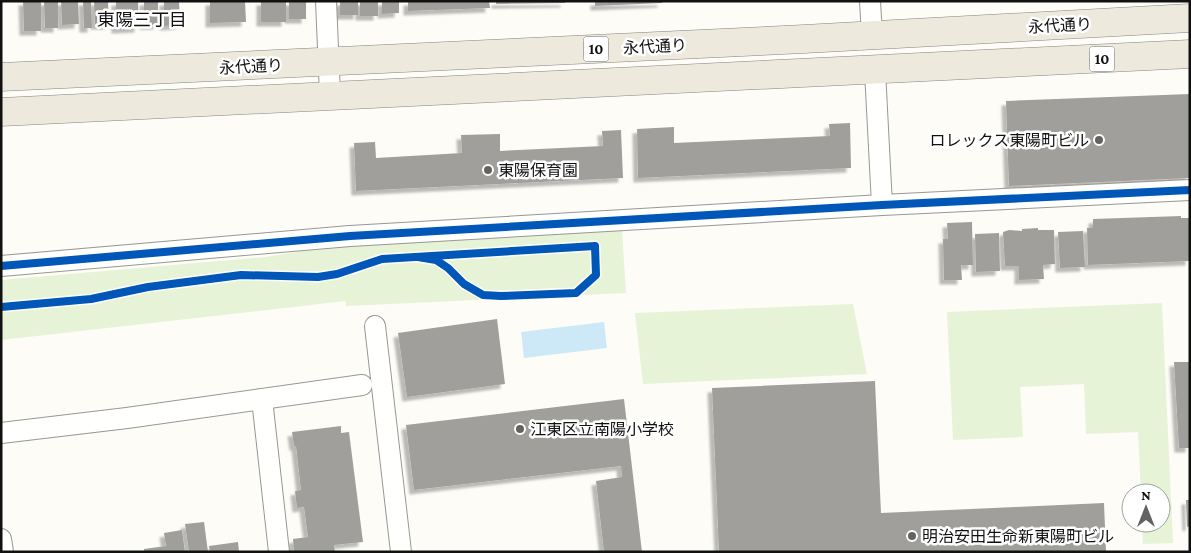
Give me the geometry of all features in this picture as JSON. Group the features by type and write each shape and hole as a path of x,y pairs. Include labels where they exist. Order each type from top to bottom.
{"main road":[{"name":"永代通り","path":"1,77 1190,18"},
{"name":"永代通り","path":"1,112 875,71 1190,54"}],"street":[{"path":"326,1 330,96"},
{"path":"870,1 872,35"},
{"path":"875,71 882,205"},
{"path":"1,266 350,236 882,205 1190,190"},
{"path":"375,326 401,552"},
{"path":"1,433 127,418 362,385"},
{"path":"262,399 280,552"},
{"path":"1,539 3,552"}],"green space":[{"path":"622,230 626,293 346,306 346,301 1,340 1,280 265,257 347,244"},
{"path":"1162,303 1170,483 1141,483 1138,432 1086,434 1084,384 1020,387 1023,437 953,440 947,312"},
{"path":"853,304 867,374 643,384 635,313"},
{"path":"1171,499 1173,543 1143,544 1142,533 1171,533"}],"water":[{"path":"604,322 607,348 524,358 521,332"}],"building":[{"path":"23,1 41,1 41,31 24,31"},
{"path":"44,1 58,1 58,28 45,28"},
{"path":"61,1 78,1 79,24 62,25"},
{"path":"83,1 91,1 92,28 84,28"},
{"path":"94,1 108,1 109,25 95,25"},
{"path":"116,1 138,1 139,28 116,29"},
{"path":"144,1 158,1 158,25 144,25"},
{"path":"164,1 179,1 180,25 164,26"},
{"path":"210,1 245,1 246,22 210,23"},
{"path":"261,1 286,1 286,22 261,22"},
{"path":"289,1 306,1 306,19 289,19"},
{"path":"340,1 358,1 358,15 340,15"},
{"path":"360,1 378,1 378,16 360,16"},
{"path":"382,1 399,1 399,13 382,14"},
{"path":"408,1 489,1 490,8 408,11"},
{"path":"496,1 565,1 565,3 496,4"},
{"path":"595,1 662,1 662,3 595,6"},
{"name":"ロレックス東陽町ビル","path":"1190,94 1190,178 1009,186 1006,101"},
{"path":"850,123 851,168 638,178 637,129 674,127 674,143 830,136 829,124"},
{"path":"621,130 623,178 356,191 354,143 375,142 376,158 462,153 461,135 500,134 500,151 603,146 602,131"},
{"path":"1181,216 1181,218 1190,218 1190,261 1088,265 1087,228 1093,228 1093,219"},
{"path":"972,222 973,265 961,265 962,280 944,280 943,239 948,239 947,223"},
{"path":"1038,228 1038,230 1054,230 1055,264 1043,265 1044,279 1019,280 1019,266 1005,266 1003,232"},
{"path":"1083,231 1085,267 1060,268 1058,232"},
{"path":"999,233 1000,271 976,272 975,234"},
{"path":"497,319 505,384 407,397 398,333"},
{"path":"1174,362 1190,362 1190,448 1179,448"},
{"path":"875,381 881,513 1104,503 1106,552 719,552 712,388"},
{"path":"624,399 642,552 604,552 596,481 622,477 621,466 414,490 406,425"},
{"path":"341,426 341,433 349,432 363,542 334,545 335,552 294,552 293,539 308,537 304,507 297,508 295,491 301,490 296,446 294,446 292,432"},
{"path":"1186,500 1190,500 1190,526 1187,527"},
{"path":"204,522 208,552 189,552 185,524"},
{"path":"182,530 185,552 144,552 144,549 166,546 164,533"},
{"path":"238,542 239,552 210,552 209,546"}],"cycle path":[{"path":"1,266 350,236 882,205 1190,190"},
{"path":"1,307 91,299 148,287 241,275 318,277 337,274 382,259 595,246 596,275 576,293 483,295 464,284 448,268 436,260 418,257"}],"place":[{"name":"ロレックス東陽町ビル","path":"1099,140"},
{"name":"東陽保育園","path":"488,170"},
{"name":"江東区立南陽小学校","path":"520,429"},
{"name":"明治安田生命新東陽町ビル","path":"912,536"}],"district":[{"name":"東陽三丁目","path":"142,20"}]}
